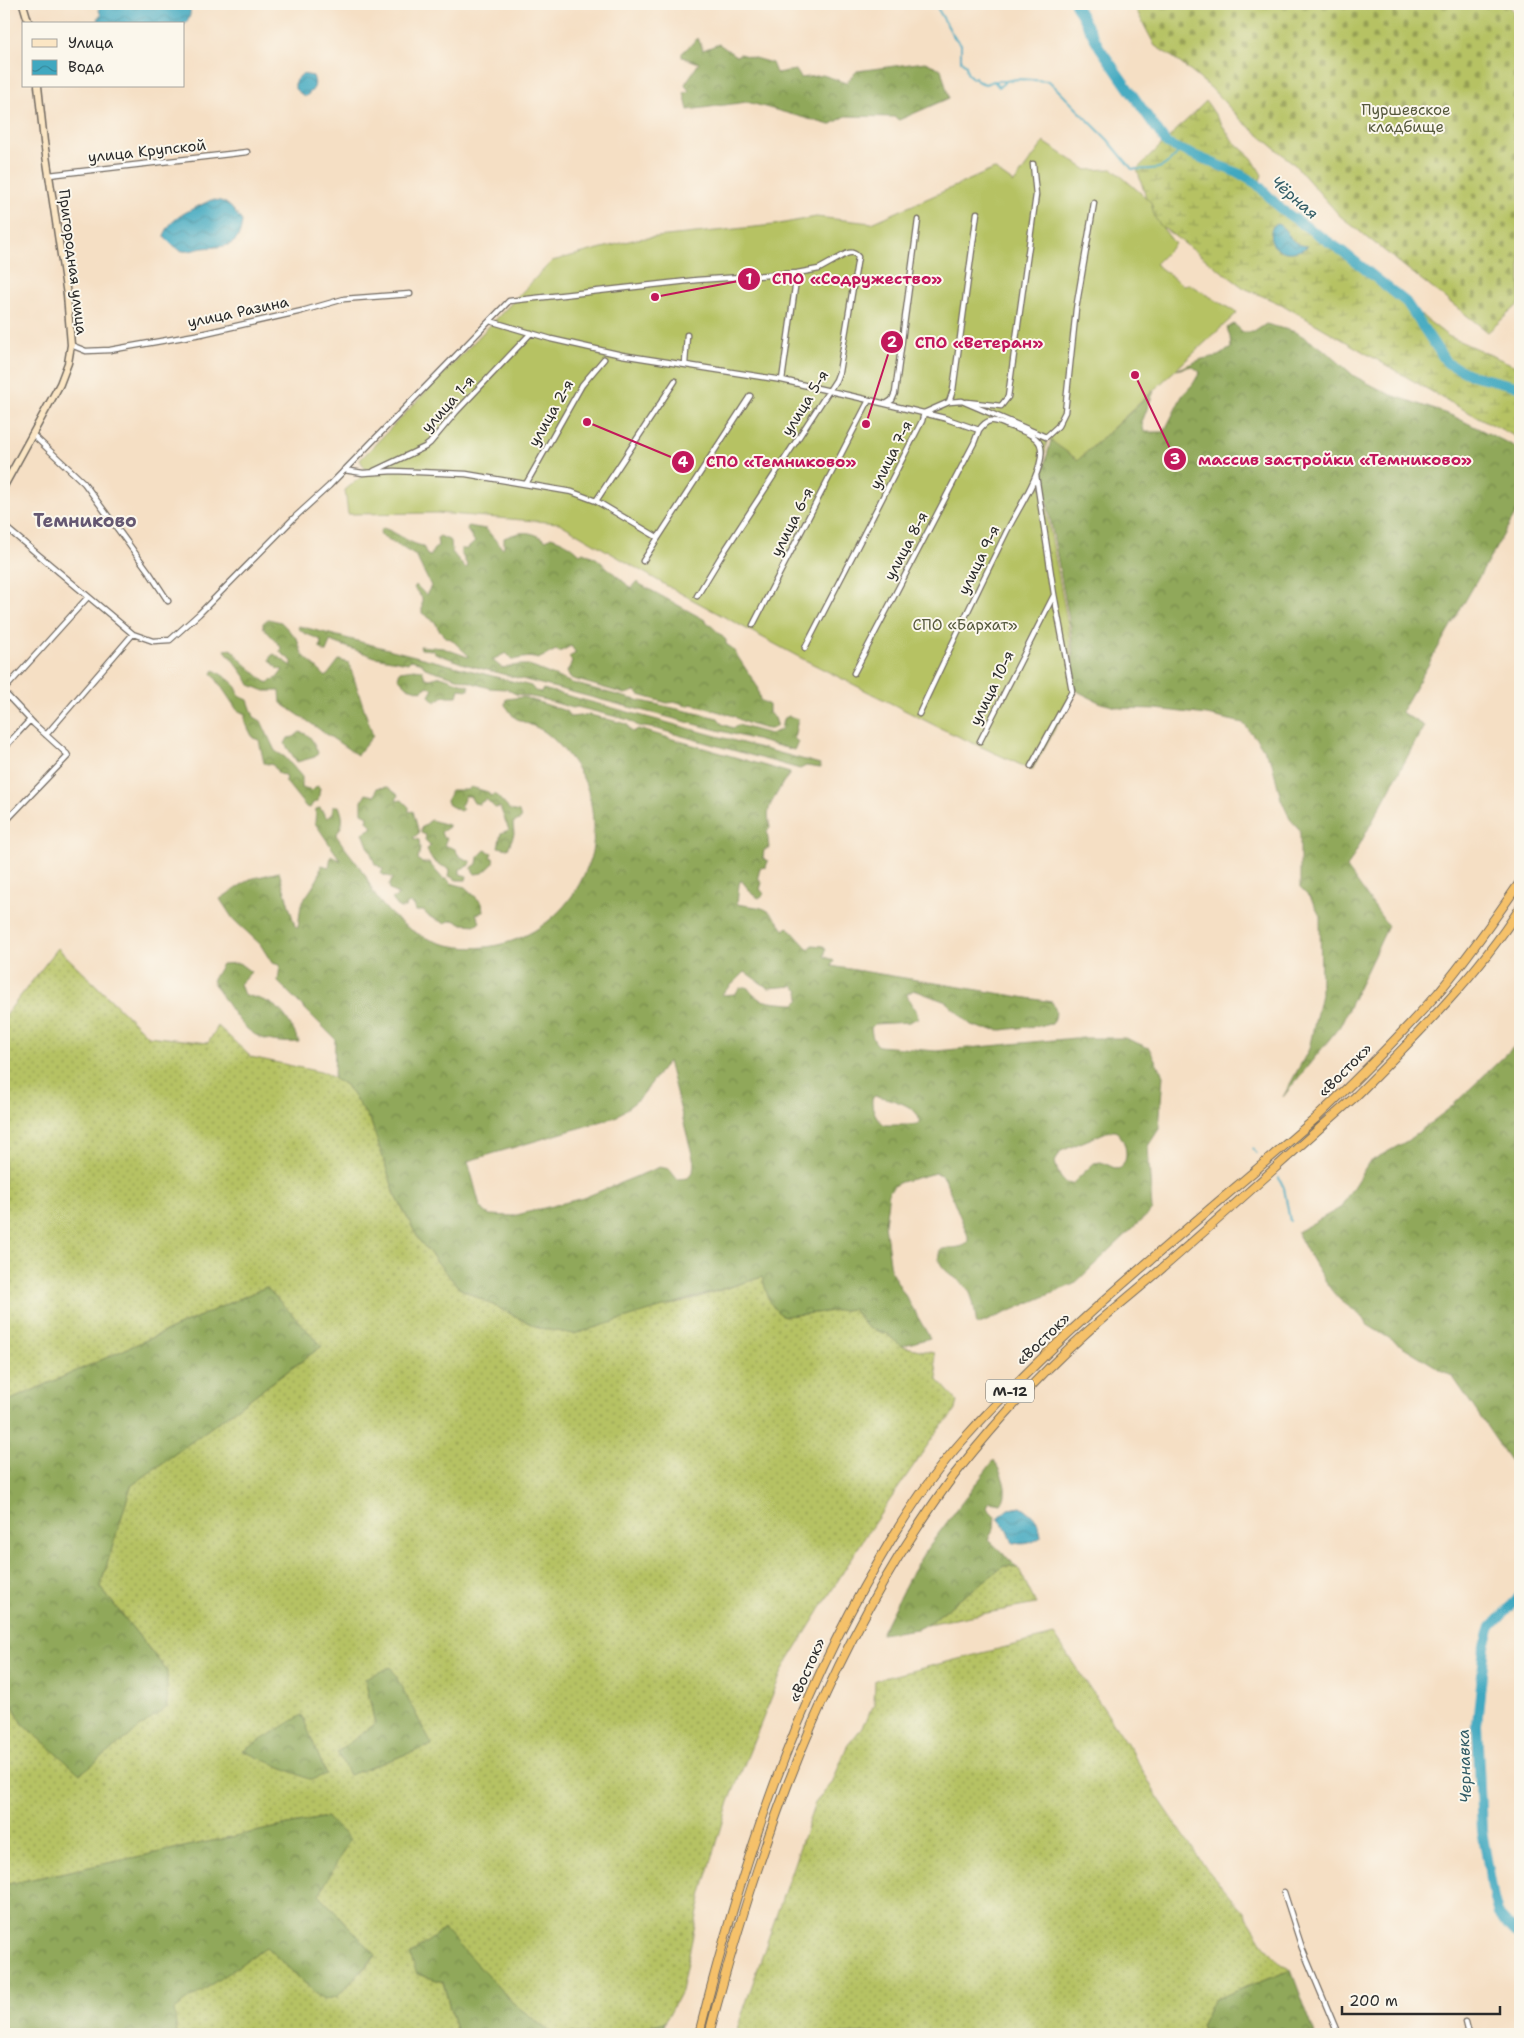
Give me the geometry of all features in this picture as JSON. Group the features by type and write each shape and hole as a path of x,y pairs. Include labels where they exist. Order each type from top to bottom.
{"highway":[{"name":"«Восток»","path":"699,2034 735,1901 772,1792 811,1691 861,1590 897,1528 927,1485 961,1442 1056,1345 1315,1119 1351,1085 1438,992 1468,955 1520,882"},
{"name":"«Восток»","path":"709,2034 748,1894 783,1794 810,1728 865,1613 913,1534 957,1471 1034,1384 1086,1334 1160,1271 1356,1096 1420,1032 1480,964 1520,908"}],"street":[{"path":"23,4 28,22"},
{"name":"Пригородная улица","path":"4,486 63,378 71,345 67,295 38,88"},
{"name":"улица Крупской","path":"49,175 247,152"},
{"path":"977,213 953,390 949,402 962,401 1001,406 1008,397 1036,195 1033,164"},
{"path":"962,401 1046,437 1058,426 1065,412 1076,309 1094,202"},
{"path":"886,404 892,400 897,385 918,220"},
{"name":"улица 5-я","path":"697,596 830,391 839,372 858,257 850,252 819,269 797,273"},
{"path":"4,526 133,634 146,639 170,640 177,636 344,470 509,301 697,280 797,273 782,380"},
{"name":"улица Разина","path":"71,345 86,351 110,350 201,334 302,311 344,299 410,294"},
{"path":"490,321 622,355 782,380 944,418 979,430"},
{"name":"улица 1-я","path":"370,472 430,443 456,412 531,333"},
{"path":"685,364 687,335"},
{"name":"улица 2-я","path":"526,484 582,385 604,359"},
{"path":"596,501 676,381"},
{"path":"643,561 750,396"},
{"name":"улица 6-я","path":"753,626 868,400"},
{"name":"улица 7-я","path":"805,648 924,414 949,402"},
{"name":"улица 9-я","path":"919,714 1036,473 1042,456 1040,442 1034,437 994,420 984,423 979,430"},
{"name":"улица 8-я","path":"854,673 979,430"},
{"path":"32,434 84,483 168,601"},
{"path":"344,470 446,473 572,492 596,501 658,537"},
{"path":"1031,766 1072,691 1054,594 1036,473"},
{"name":"улица 10-я","path":"980,740 1054,594"},
{"path":"4,823 68,756 30,720 4,691 88,597"},
{"path":"46,735 133,634"},
{"path":"4,748 30,720"},
{"path":"1284,1892 1302,1948 1338,2034"},
{"path":"1465,2022 1468,2034"}],"green space":[{"name":"Пуршевское кладбище","path":"1133,4 1508,4 1520,20 1520,303 1488,332 1340,216 1294,164 1241,120 1211,88 1174,58 1155,46"},
{"path":"698,38 703,50 719,44 736,56 740,54 772,63 776,73 796,70 801,78 823,75 846,83 857,71 925,62 941,69 949,98 899,120 894,117 846,116 830,125 747,102 688,110 684,93 689,91 685,84 699,63 682,57 682,53"},
{"path":"1206,101 1233,141 1252,158 1262,175 1258,186 1307,229 1348,255 1379,283 1448,336 1520,368 1520,439 1453,404 1283,305 1244,288 1153,220 1137,169"},
{"name":"СПО «Бархат»","path":"1044,142 1087,170 1113,169 1151,202 1155,218 1175,244 1155,264 1183,285 1189,284 1237,313 1078,460 1046,437 1044,439 1047,441 1040,476 1069,631 1074,694 1032,770 940,728 797,656 669,587 559,523 437,513 348,514 345,490 367,472 360,460 552,261 637,239 774,225 816,217 872,223 994,169 1014,183"},
{"path":"1234,324 1243,332 1254,332 1266,324 1296,332 1326,351 1354,376 1389,394 1453,416 1520,449 1520,506 1401,712 1424,726 1347,868 1388,926 1340,1026 1283,1097 1309,1049 1321,994 1320,916 1311,899 1300,888 1300,830 1290,819 1281,799 1272,763 1258,741 1243,723 1207,715 1156,709 1121,708 1101,703 1075,690 1071,631 1042,475 1051,440 1078,460 1154,391 1142,422 1144,432 1164,432 1182,396 1193,384 1200,372 1192,366 1176,370 1202,359 1218,356 1231,348 1227,328"},
{"path":"468,526 486,529 502,548 504,547 504,538 521,533 535,534 546,540 551,537 559,540 580,554 583,552 596,558 631,588 636,582 705,620 726,640 726,644 732,648 757,686 760,700 769,705 769,713 775,718 777,724 772,729 763,728 746,723 734,716 692,704 686,706 678,702 667,703 639,695 635,691 625,694 570,678 567,672 572,662 569,657 576,653 571,646 559,652 556,650 538,659 529,657 513,660 506,653 492,660 502,668 527,665 572,683 628,698 718,718 722,724 733,728 738,725 770,734 781,730 783,719 789,716 798,719 794,738 798,742 794,750 464,664 435,653 432,650 421,649 420,646 443,648 469,656 439,630 435,622 422,613 422,598 414,588 416,585 426,595 431,586 416,556 381,535 380,531 383,528 423,546 427,555 431,556 433,550 438,546 437,538 440,536 451,541 452,552 465,568 468,567 461,549 467,549 475,542 467,530"},
{"path":"268,619 281,622 297,639 302,654 326,677 339,660 349,663 373,736 357,755 281,703 280,691 265,691 250,685 225,650 231,649 267,683 277,678 283,670 278,669 270,660 271,656 274,654 292,666 292,661 280,652 281,647 263,627 263,623"},
{"path":"299,626 531,686 535,691 541,692 543,689 820,764 820,768 806,766 800,769 657,729 638,726 629,720 516,694 506,689 489,688 425,668 422,663 411,660 408,663 375,657 330,641 326,653 320,648 321,640 304,633 298,628"},
{"path":"214,670 227,678 236,687 239,696 248,700 254,717 261,721 275,751 285,757 302,777 302,788 312,791 317,786 320,788 318,801 313,803 310,808 306,807 286,782 285,775 279,774 273,765 264,763 259,740 253,738 245,722 245,714 237,710 212,673"},
{"path":"422,670 425,678 430,679 441,676 469,686 469,690 459,689 457,696 444,696 435,702 429,696 433,689 428,686 421,691 407,687 398,678 400,671"},
{"path":"523,697 566,711 570,717 590,715 627,724 633,732 638,729 790,773 772,801 768,814 770,827 767,831 769,848 764,850 763,858 768,861 766,867 760,868 758,877 762,883 760,889 764,894 759,898 753,895 741,880 737,904 765,909 784,930 788,927 809,950 812,945 823,946 826,950 824,956 834,961 831,966 1052,1002 1056,1011 1052,1024 1002,1030 984,1029 971,1025 946,1002 914,990 907,994 918,1018 909,1022 875,1024 871,1028 874,1040 879,1046 936,1051 1075,1038 1125,1038 1149,1048 1163,1075 1159,1129 1148,1146 1152,1210 1074,1284 977,1325 969,1291 948,1273 940,1263 940,1250 968,1243 968,1236 945,1179 935,1173 895,1185 889,1192 885,1224 891,1271 930,1338 901,1346 887,1334 867,1327 853,1309 785,1316 775,1310 769,1300 762,1277 574,1334 539,1328 459,1288 419,1240 395,1194 371,1122 346,1085 334,1079 335,1039 278,982 280,965 272,963 260,944 233,919 220,899 250,879 279,872 295,926 298,928 301,904 319,876 321,865 329,867 331,856 341,861 315,823 316,809 320,808 327,818 333,814 333,806 339,806 342,821 341,828 336,835 365,875 376,897 400,922 428,939 453,946 479,948 504,943 528,934 550,920 569,900 583,877 589,862 593,840 591,802 583,778 566,753 545,732 514,717 505,705 506,699","holes":["745,972 768,988 793,986 799,991 800,999 795,1004 761,1000 748,988 744,987 740,988 735,994 721,995","668,1061 694,1162 693,1172 688,1178 677,1179 669,1169 660,1167 583,1198 513,1216 490,1215 480,1206 468,1161 616,1117 640,1098","875,1096 903,1104 915,1112 919,1117 919,1123 916,1125 885,1125 875,1114 872,1107 872,1099","1109,1131 1115,1131 1122,1139 1126,1156 1125,1162 1117,1169 1101,1162 1094,1163 1072,1184 1065,1182 1057,1170 1055,1162 1061,1151"]},
{"path":"300,732 309,737 318,753 315,757 297,762 285,744 288,738 294,737"},
{"path":"388,787 398,795 396,801 402,800 409,807 409,812 413,811 419,833 413,838 419,840 418,859 422,863 429,863 443,879 465,887 482,903 483,912 476,914 480,922 477,925 463,924 453,920 444,923 428,916 424,911 416,911 414,905 409,903 400,909 392,899 399,895 390,890 389,885 393,878 381,874 383,869 375,864 363,833 373,827 367,821 368,816 362,813 362,801 366,794 375,796 377,788"},
{"path":"471,787 488,792 490,796 495,794 510,810 519,812 521,819 513,823 514,834 508,849 498,847 501,833 509,830 500,807 495,808 486,799 479,804 474,803 470,796 465,796 460,805 463,809 460,811 449,805 447,801 451,790 467,790"},
{"path":"431,820 448,825 449,827 441,832 443,838 447,838 444,845 455,849 459,856 471,862 468,866 460,869 460,874 467,876 466,880 457,880 449,876 450,869 438,864 430,857 427,849 431,846 425,840 426,835 421,833 421,828"},
{"path":"485,850 492,853 490,857 493,858 494,863 483,873 475,874 471,868 477,864 478,857"},
{"path":"58,948 148,1036 208,1043 218,1026 251,1057 325,1073 346,1085 371,1122 395,1194 419,1240 459,1288 539,1328 680,1303 762,1277 772,1305 785,1316 853,1309 863,1323 871,1329 887,1334 901,1346 934,1353 938,1380 958,1402 955,1412 938,1430 868,1532 783,1669 729,1802 702,1893 681,1991 665,2022 616,2034 551,2033 513,2003 443,1930 417,1974 443,1982 457,2034 177,2034 173,2010 266,1946 323,2000 338,1996 376,1956 319,1895 326,1817 4,1885 4,1690 23,1724 167,1671 100,1587 131,1486 322,1346 266,1287 4,1403 4,1017","holes":["365,1679 432,1745 338,1752 375,1724"]},
{"path":"239,963 251,972 240,984 244,995 265,1001 279,1010 289,1023 299,1042 266,1040 245,1027 237,1018 212,981 222,964"},
{"path":"1520,1041 1520,1475 1453,1377 1366,1324 1357,1312 1338,1298 1321,1275 1297,1232 1340,1208 1369,1162 1407,1141 1450,1108"},
{"path":"266,1287 322,1346 131,1486 100,1587 167,1671 167,1707 80,1774 23,1724 4,1690 4,1403"},
{"path":"994,1460 1004,1482 1005,1493 1001,1504 989,1502 987,1508 995,1516 994,1529 988,1539 1019,1569 1004,1566 927,1624 917,1629 881,1634 911,1574 926,1550"},
{"path":"1004,1566 1019,1569 1036,1604 927,1624"},
{"path":"1054,1635 1131,1749 1155,1793 1205,1867 1244,1912 1279,1963 1291,1970 1213,2000 1201,2024 1204,2034 740,2034 737,2029 815,1803 832,1783 847,1746 860,1730 874,1705 875,1680"},
{"path":"391,1667 432,1745 349,1775 337,1752 375,1724 365,1678"},
{"path":"302,1715 326,1774 311,1780 243,1751"},
{"path":"326,1817 350,1839 319,1895 376,1955 338,1996 323,2000 266,1947 174,2010 177,2034 4,2034 4,1885"},
{"path":"444,1929 513,2003 551,2033 556,2034 457,2034 443,1982 417,1974 410,1955"},
{"path":"1291,1970 1315,2034 1204,2034 1201,2024 1213,2000"},
{"path":"665,2022 663,2034 616,2034"}],"water":[{"path":"100,4 189,4 190,15 185,24 185,22 99,22 97,18 101,16"},
{"path":"302,74 313,76 315,83 313,90 305,97 295,89 295,81"},
{"path":"211,200 226,203 242,221 241,230 235,241 225,246 185,251 175,247 164,237 171,224 177,218"},
{"path":"1277,224 1285,229 1295,242 1308,246 1293,252 1279,250 1271,241 1273,226"},
{"path":"1021,1507 1036,1519 1041,1537 1021,1544 1013,1543 1008,1531 998,1518 1008,1509"}],"waterway":[{"path":"935,4 954,37 961,44 961,61 966,65 967,73 973,79 975,77 977,81 985,84 994,81 1017,79 1049,81 1108,140 1132,169 1159,168 1169,162 1180,150"},
{"name":"Чёрная","path":"1075,4 1100,48 1167,144 1240,174 1257,184 1282,210 1342,251 1406,302 1447,363 1471,375 1520,387"},
{"path":"994,81 999,87 1006,81"},
{"path":"1253,1149 1256,1153"},
{"path":"1279,1178 1284,1188 1290,1221"},
{"name":"Чернавка","path":"1520,1596 1491,1627 1485,1645 1477,1724 1482,1831 1494,1899 1498,1914 1520,1937"},
{"path":"1520,1709 1518,1722 1520,1731"}],"place":[{"name":"СПО «Содружество»","path":"655,297"},
{"name":"массив застройки «Темниково»","path":"1135,375"},
{"name":"СПО «Темниково»","path":"587,422"},
{"name":"СПО «Ветеран»","path":"866,424"}],"district":[{"name":"Темниково","path":"85,521"}]}
